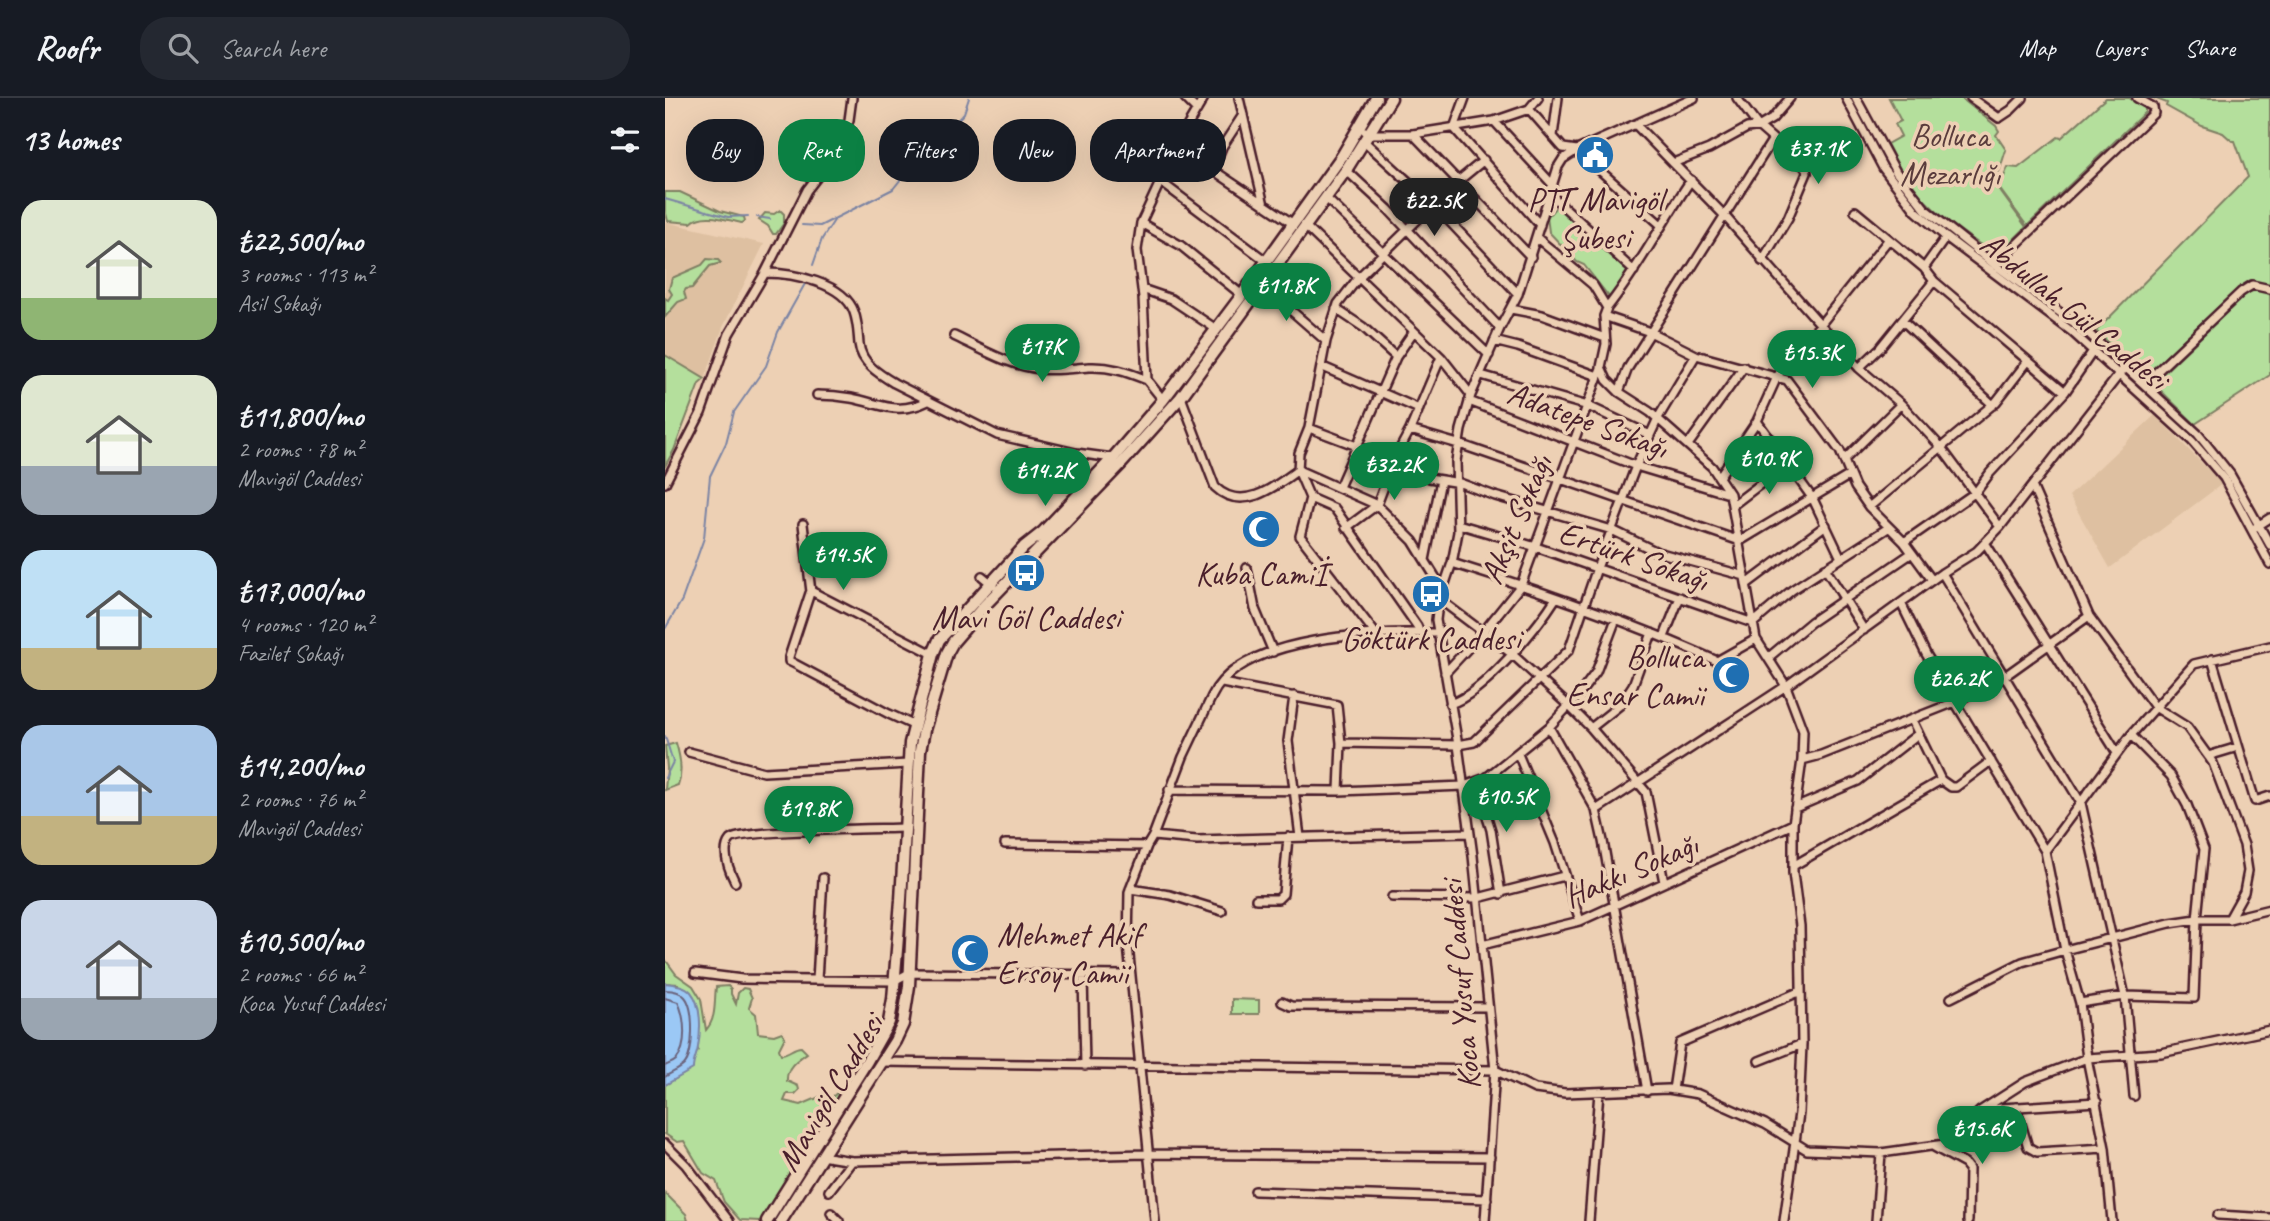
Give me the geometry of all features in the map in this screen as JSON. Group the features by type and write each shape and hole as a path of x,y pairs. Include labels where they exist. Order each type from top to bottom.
{"main road":[{"name":"Mavigöl Caddesi","path":"781,1221 904,1024 919,765 924,730 947,653 962,631 999,590 1121,464 1181,397 1346,170 1391,98"},
{"name":"Mavigöl Caddesi","path":"767,1221 884,1032 892,1012 913,725 933,654 943,634 986,579 1042,532 1113,458 1163,400 1243,295 1359,128 1372,100"}],"street":[{"path":"665,484 701,413 729,334 765,273 807,190 841,146 852,98"},
{"path":"1185,98 1197,110"},
{"path":"1192,119 1204,98"},
{"path":"1239,98 1264,205"},
{"path":"1454,128 1465,98"},
{"path":"1368,138 1494,121 1529,109 1538,98"},
{"path":"1553,136 1559,98"},
{"path":"1679,98 1691,99"},
{"path":"1737,98 1758,126 1806,168 1807,178 1788,218 1762,261"},
{"path":"1673,163 1772,119 1790,98"},
{"name":"Abdullah Gül Caddesi","path":"1846,98 1891,180 1916,211 2093,351 2145,383 2198,434 2230,474 2256,527 2270,564"},
{"name":"Abdullah Gül Caddesi","path":"1856,98 1896,172 1926,209 1995,265 2072,320 2211,462 2270,545"},
{"path":"1971,98 1999,118 2023,98"},
{"path":"1995,265 2154,113 2153,107 2137,98"},
{"path":"1563,159 1577,150 1691,99"},
{"path":"1529,109 1563,148 1563,159"},
{"path":"1226,141 1243,115"},
{"path":"1494,121 1553,184"},
{"path":"1636,125 1723,214 1859,368 1901,404 1940,446 2000,527"},
{"path":"1359,128 1518,293"},
{"path":"1454,128 1540,225"},
{"path":"1413,134 1531,257"},
{"path":"1619,392 1628,368 1723,214 1773,139"},
{"path":"1563,148 1577,150 1661,225"},
{"name":"Koca Yusuf Caddesi","path":"1485,1221 1495,1070 1464,786 1436,620 1442,588 1452,563 1458,524 1456,461 1470,398 1518,293 1563,159"},
{"path":"1375,633 1300,536 1310,498 1298,470 1299,453 1309,428 1326,341 1343,296 1359,277 1484,160"},
{"path":"1346,170 1500,328"},
{"path":"1226,179 1293,223"},
{"path":"1606,312 1691,180"},
{"path":"1147,380 1137,250 1141,223 1161,182 1266,261"},
{"path":"1550,194 1634,271"},
{"path":"1326,198 1489,355"},
{"path":"1855,211 2065,392"},
{"path":"1141,223 1180,245 1243,295"},
{"path":"1305,226 1441,358 1470,398"},
{"path":"1536,237 1593,285 1606,312 1696,355 1787,380 1840,451 1869,508 1904,542 1933,580"},
{"path":"1924,268 1946,237"},
{"path":"1719,477 1758,421 1777,377 1788,360 1820,325 1889,239"},
{"path":"765,273 804,278 842,295 851,304 855,314 863,358 879,373 928,401 997,435 1076,453 1113,458"},
{"path":"1859,368 1903,321 1934,281"},
{"path":"2145,383 2241,292 2252,285 2270,289"},
{"path":"1263,286 1326,341"},
{"path":"1142,289 1171,299 1216,329"},
{"path":"1336,309 1363,327 1397,356"},
{"path":"1511,309 1542,315 1605,338"},
{"name":"Akşit Sokağı","path":"1445,673 1521,585 1601,367 1607,344 1606,312"},
{"path":"1903,321 1993,405"},
{"path":"1339,487 1397,356 1414,331"},
{"path":"954,336 1030,368 1111,368 1147,380 1163,400"},
{"path":"1494,341 1598,376"},
{"path":"1904,542 1976,492 1990,473 2065,392 2093,351"},
{"path":"1341,743 1458,745 1475,741 1569,650 1636,466 1658,418 1696,355"},
{"path":"1346,528 1377,505 1394,460 1441,358"},
{"path":"1869,508 1940,446 1993,405 2028,360"},
{"path":"1323,367 1419,410"},
{"path":"1601,367 1607,380 1619,392 1658,418 1688,445 1719,477 1730,494 1756,639 1786,687 1803,731 1802,760 1793,824 1793,866 1800,926 1802,1044 1797,1143 1784,1221"},
{"path":"1688,445 1744,367"},
{"path":"1596,810 1786,687 1986,544 2122,370"},
{"path":"1481,375 1588,406 1650,435"},
{"path":"817,395 850,397 899,409 909,409 928,401"},
{"path":"1181,397 1215,487 1222,493 1235,498 1251,498 1276,487 1298,470"},
{"name":"Adatepe Sokağı","path":"1470,398 1636,466 1730,494"},
{"path":"1844,460 1901,404"},
{"path":"1758,421 1813,499 1841,558"},
{"path":"1309,428 1394,460 1429,478 1457,482 1495,496 1612,530 1657,552 1746,580"},
{"path":"1410,430 1459,444 1740,541 1850,475"},
{"path":"1733,505 1788,463"},
{"path":"1298,470 1377,505 1413,541 1442,588"},
{"path":"1425,561 1441,480"},
{"path":"2032,486 2089,616 2155,707 2187,727 2213,763 2244,845 2248,871 2244,892 2229,919"},
{"path":"1310,498 1335,509 1420,633"},
{"path":"2256,527 2270,518"},
{"path":"803,524 811,592 789,661 889,715 913,725"},
{"name":"Ertürk Sokağı","path":"1458,524 1537,547 1753,623"},
{"path":"1746,580 1826,525"},
{"path":"1753,623 1792,590 1888,528"},
{"path":"1986,544 2117,753"},
{"path":"1769,657 1811,622 1912,553"},
{"path":"1452,563 1583,607 1664,637 1717,661 1756,639"},
{"path":"1247,568 1255,609 1273,652"},
{"path":"1825,568 1864,630"},
{"path":"1942,573 2081,803 2125,996 2134,1096"},
{"path":"986,579 999,590"},
{"path":"811,592 933,654"},
{"path":"1664,637 1679,597"},
{"path":"1450,704 1462,700 1512,654 1541,622 1556,598"},
{"path":"1439,599 1512,654 1569,706 1646,792 1664,882"},
{"path":"1901,603 1926,654 2045,852 2065,950 2080,1003 2087,1058 2105,1148 2112,1221"},
{"path":"1802,760 1955,702 2005,676 2089,616"},
{"path":"1170,790 1339,791 1464,786 1476,782 1486,778 1518,754 1569,706 1596,672 1616,620"},
{"path":"1155,1221 1128,945 1130,888 1215,689 1238,667 1273,652 1324,639 1375,633 1438,634"},
{"path":"1591,728 1620,705 1633,685 1652,633"},
{"path":"2045,852 2130,735 2194,664 2270,646"},
{"path":"2211,659 2255,801 2270,796"},
{"path":"1222,683 1337,705 1341,743 1339,791"},
{"path":"1294,696 1288,741 1300,837"},
{"path":"1912,720 1941,780 1951,787 1957,787 1991,761"},
{"path":"1549,727 1596,810 1647,1091"},
{"path":"1795,808 1858,781 1918,734"},
{"path":"2080,1003 2125,996 2194,998 2197,919 2204,849 2187,804 2171,776 2130,735"},
{"path":"2208,757 2238,747"},
{"path":"689,752 764,772 908,765"},
{"path":"1518,754 1555,843 1580,921"},
{"path":"1793,866 1941,780"},
{"path":"1476,782 1491,830 1501,894"},
{"name":"Hakkı Sokağı","path":"1482,945 1580,921 1793,824"},
{"path":"735,883 729,870 727,855 728,843 734,837 775,832 904,828"},
{"path":"1153,836 1197,840 1469,833"},
{"path":"1256,899 1278,899 1283,894 1289,837"},
{"path":"1005,844 1147,846"},
{"path":"1392,897 1478,898 1564,876"},
{"path":"817,980 823,878"},
{"path":"1130,888 1170,895 1222,911"},
{"path":"1951,998 2022,962 2065,950 2170,923 2197,919 2229,919 2270,909"},
{"path":"695,973 743,979 894,981 909,973 1131,975"},
{"path":"1083,975 1085,1066"},
{"path":"1673,1090 1680,1043 1801,992"},
{"path":"1282,1002 1291,1006 1488,1007"},
{"path":"881,1062 1495,1070 1535,1088 1565,1093 1673,1090 1698,1094 1765,1124 1807,1150 1881,1153 1945,1144 1980,1111 2025,1082 2087,1058 2161,1053 2270,1030"},
{"path":"1759,1060 1802,1044"},
{"path":"1590,1221 1599,1092"},
{"path":"1980,1111 2097,1102"},
{"path":"2016,1107 2028,1147 2037,1152 2105,1148"},
{"path":"665,1144 686,1165 729,1221"},
{"path":"1934,1146 1969,1169 1968,1221"},
{"path":"1876,1221 1881,1153"},
{"path":"821,1156 852,1161 1147,1154 1490,1157"},
{"path":"829,1191 852,1161"},
{"path":"1255,1191 1486,1199"},
{"path":"831,1213 839,1221"},
{"path":"2218,1215 2270,1218"}],"shaded area":[{"path":"665,222 764,244 723,327 705,379 665,355"},
{"path":"2155,415 2222,484 2110,568 2069,496"}],"green space":[{"name":"Bolluca Mezarlığı","path":"1889,98 1961,98 1996,126 1999,131 1996,135 2006,150 1995,184 2026,227 1997,256 1936,211 1905,177 1887,144 1901,136 1895,124 1901,121"},
{"path":"2106,98 2129,98 2145,107 2145,112 2027,226 1999,188 2008,167 2018,168 2058,137 2061,138"},
{"path":"2154,98 2270,98 2270,285 2250,282 2232,294 2143,375 2096,331 2248,177 2235,141 2223,133 2202,126 2166,106 2167,103"},
{"path":"665,192 680,192 720,211 744,217 745,221 742,223 708,217 696,219 691,223 668,221"},
{"path":"1556,207 1562,207 1629,272 1610,298 1584,265 1577,262 1549,232 1547,217"},
{"path":"780,210 784,214 784,223 776,234 773,234 768,226 759,220 765,213 774,214"},
{"path":"707,259 721,263 710,266 692,288 686,289 686,299 678,302 665,317 665,298 668,300 672,294 669,289 672,278 702,265"},
{"path":"2256,290 2270,293 2270,375 2195,424 2153,383 2247,293"},
{"path":"665,355 705,379 699,384 674,450 665,466"},
{"path":"676,743 680,780 678,785 665,790 665,746"},
{"path":"665,959 676,974 693,986 701,999 706,1030 713,1015 716,987 728,986 736,1004 738,993 743,988 748,989 752,998 749,1008 756,1014 758,1033 774,1035 782,1032 785,1037 779,1049 781,1054 801,1047 807,1053 793,1064 788,1072 787,1081 798,1086 799,1090 795,1094 787,1094 784,1101 801,1105 824,1095 828,1101 840,1090 841,1095 812,1136 812,1141 772,1207 760,1221 740,1220 724,1202 716,1181 703,1173 684,1141 677,1142 665,1134 665,1085 692,1069 698,1050 678,984 665,983"},
{"path":"1232,999 1259,1000 1259,1014 1232,1014"},
{"path":"665,1193 686,1214 688,1221 665,1221"}],"water":[{"path":"665,983 682,986 691,992 699,1011 700,1026 693,1069 665,1085"}],"waterway":[{"path":"802,225 820,226 893,189 925,149 942,137 964,113 969,98"},
{"path":"665,199 728,217 748,216"},
{"path":"757,217 770,219"},
{"path":"813,265 822,239 835,219"},
{"path":"665,629 682,600 704,538 710,476 726,443 734,412 766,366 778,332 806,282"},
{"path":"665,736 673,762 665,778"}],"place":[{"name":"PTT Mavigöl Şubesi","path":"1595,155"},
{"name":"Kuba Camiİ","path":"1261,529"},
{"name":"Mavi Göl Caddesi","path":"1026,573"},
{"name":"Göktürk Caddesi","path":"1431,594"},
{"name":"Bolluca Ensar Camii","path":"1731,675"},
{"name":"Mehmet Akif Ersoy Camii","path":"970,953"}]}
